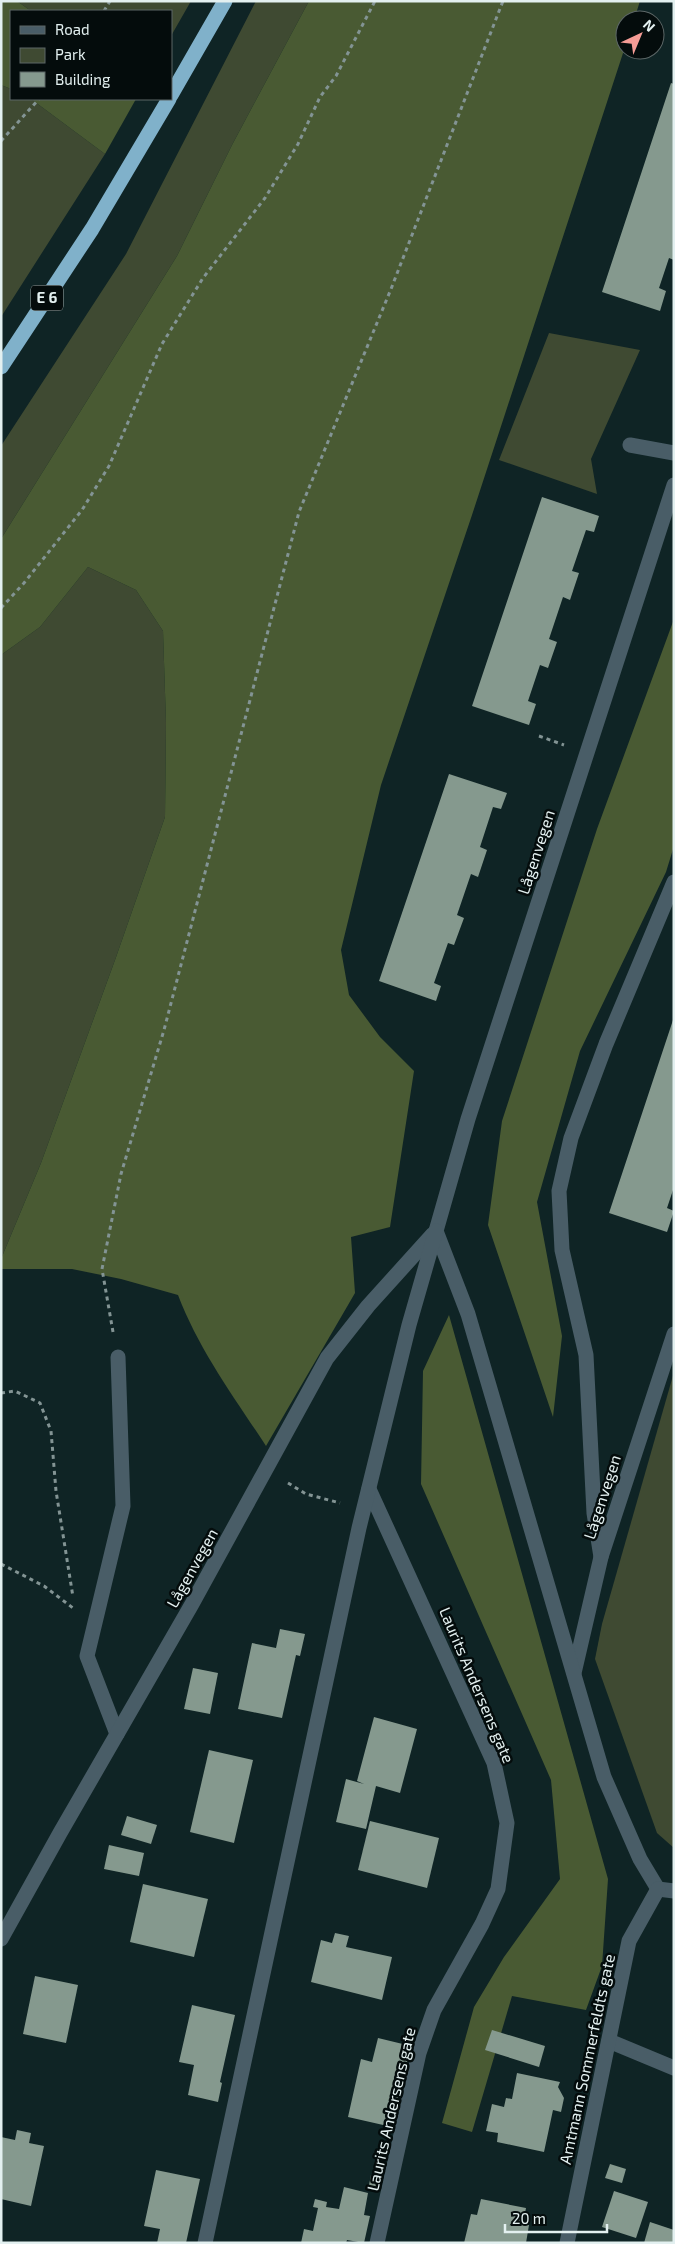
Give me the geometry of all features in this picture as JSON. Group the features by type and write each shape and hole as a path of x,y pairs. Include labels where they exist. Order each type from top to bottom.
{"highway":[{"path":"172,93 225,1"},
{"name":"E 6","path":"1,367 92,229 168,100"}],"street":[{"path":"630,445 674,453"},
{"name":"Lågenvegen","path":"1,1940 192,1604 327,1358 368,1306 436,1231 468,1119 674,485"},
{"path":"601,1557 594,1513 586,1355 562,1250 559,1191 572,1138 603,1052 674,882"},
{"path":"206,2243 363,1513 409,1325 436,1231"},
{"name":"Lågenvegen","path":"436,1231 468,1314 604,1777 640,1859 658,1888"},
{"name":"Lågenvegen","path":"574,1674 601,1557 674,1334"},
{"path":"117,1734 87,1656 123,1506 118,1358"},
{"name":"Laurits Andersens gate","path":"369,1489 494,1763 508,1823 498,1889 482,1924 434,2010 419,2053 377,2243"},
{"path":"658,1888 674,1891"},
{"name":"Amtmann Sommerfeldts gate","path":"567,2243 629,1940 658,1888"},
{"path":"609,2041 674,2068"}],"path":[{"path":"1,608 24,583 82,510 109,466 162,344 203,278 270,190 298,144 320,97 336,76 375,1"},
{"path":"118,1358 102,1270 121,1174 164,1030 298,512 391,289 503,1"},
{"path":"1,141 38,100"},
{"path":"1,1394 16,1390 40,1403 51,1431 56,1491 76,1610 44,1586 1,1564"},
{"path":"266,1470 306,1494 336,1502 363,1513"}],"green space":[{"path":"1,1 17,1 30,10 10,10 10,89 1,85"},
{"path":"17,1 191,1 172,34 172,10 30,10"},
{"path":"256,1 309,1 232,145 177,256 1,539 1,446 126,254"},
{"path":"309,1 640,1 637,10 615,10 615,60 621,60 472,515 381,785 341,950 349,995 380,1037 414,1071 390,1227 351,1237 355,1293 266,1446 207,1354 186,1315 178,1295 121,1279 72,1269 1,1269 1,1259 41,1163 165,817 166,723 163,631 136,590 88,567 40,627 1,655 1,539 177,256 232,145"},
{"path":"1,85 10,89 10,100 32,100 105,154 1,317"},
{"path":"32,100 135,100 105,154"},
{"path":"549,333 640,350 591,459 597,494 499,460"},
{"path":"88,567 136,590 163,631 166,723 165,817 41,1163 1,1259 1,655 40,627"},
{"path":"674,619 674,846 666,872 580,1051 537,1202 562,1336 553,1417 488,1225 502,1121 597,829"},
{"path":"449,1315 608,1879 602,1966 586,2010 512,1996 472,2132 442,2123 474,2007 504,1957 560,1879 551,1780 421,1484 423,1371"},
{"path":"674,1372 674,1848 657,1833 595,1659 602,1624"}],"building":[{"path":"671,83 674,84 674,260 669,258 659,288 666,291 660,311 602,292"},
{"path":"542,497 599,516 594,532 586,530 572,571 579,573 570,600 563,597 549,639 557,642 548,668 540,665 528,701 536,704 529,725 472,706"},
{"path":"449,774 507,793 501,809 493,807 480,847 487,850 478,877 471,874 457,915 464,918 454,945 448,943 434,983 441,986 436,1001 379,981"},
{"path":"673,1020 674,1187 667,1208 674,1211 667,1232 609,1213"},
{"path":"280,1629 305,1634 300,1656 296,1655 282,1718 238,1709 252,1643 276,1648"},
{"path":"193,1668 218,1673 210,1714 184,1709"},
{"path":"374,1717 417,1729 400,1793 376,1786 366,1829 336,1822 346,1779 364,1784 357,1781"},
{"path":"209,1750 253,1760 234,1843 190,1832"},
{"path":"127,1816 157,1825 151,1844 121,1835"},
{"path":"370,1821 439,1838 427,1888 358,1870"},
{"path":"109,1845 144,1853 139,1876 104,1869"},
{"path":"143,1884 208,1899 194,1957 130,1942"},
{"path":"335,1933 349,1936 346,1947 392,1957 382,2000 311,1982 321,1940 332,1943"},
{"path":"35,1976 78,1985 66,2043 23,2034"},
{"path":"192,2005 235,2015 220,2082 222,2083 218,2102 188,2095 194,2065 179,2062"},
{"path":"492,2030 545,2046 539,2067 485,2050"},
{"path":"378,2038 411,2046 392,2127 348,2117 361,2059 372,2062"},
{"path":"517,2073 560,2082 558,2087 564,2098 561,2112 553,2110 544,2152 497,2142 498,2133 486,2131 492,2104 504,2107 506,2098 512,2099"},
{"path":"17,2130 31,2133 29,2143 44,2146 31,2206 1,2199 1,2137 15,2140"},
{"path":"610,2164 626,2169 622,2183 605,2178"},
{"path":"156,2170 200,2179 186,2243 157,2243 160,2229 144,2226"},
{"path":"371,2175 381,2176 378,2192 368,2190"},
{"path":"344,2187 368,2193 364,2215 370,2216 364,2243 347,2240 346,2243 301,2243 304,2229 313,2231 318,2208 313,2207 315,2199 327,2202 326,2207 339,2209"},
{"path":"614,2191 648,2202 636,2238 602,2227"},
{"path":"481,2199 526,2208 523,2224 529,2225 526,2243 464,2243 471,2214 477,2215"},
{"path":"650,2222 674,2230 674,2243 644,2243"}]}
